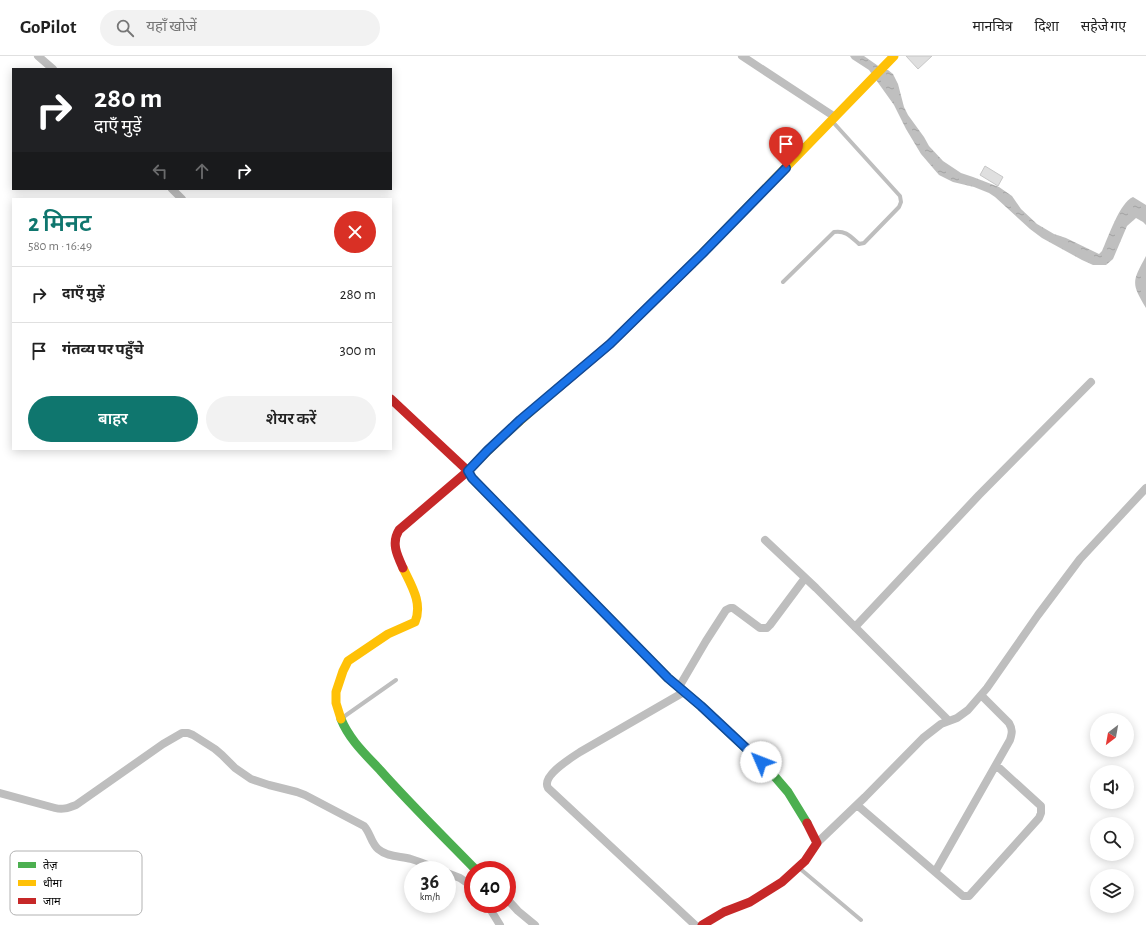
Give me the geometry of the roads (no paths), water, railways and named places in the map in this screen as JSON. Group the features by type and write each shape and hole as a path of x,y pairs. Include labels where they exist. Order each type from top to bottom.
{"street":[{"path":"38,56 52,68"},
{"path":"742,56 833,119"},
{"path":"467,861 403,796 356,744 348,733 336,703 336,692 348,661 388,634 415,622 417,617 417,598 396,553 394,545 396,534 468,471 520,420 615,339 702,254 894,56"},
{"path":"173,190 181,198"},
{"path":"855,627 979,495 1091,382"},
{"path":"392,400 468,471 472,478 668,678 723,726 770,771 788,792 810,827 817,843"},
{"path":"702,925 724,912 750,902 782,882 805,861 817,843 923,738 941,724 957,718 968,710 987,688 1038,615 1080,559 1146,488"},
{"path":"764,540 805,578 949,721"},
{"path":"695,925 548,788 546,781 564,763 580,752 681,690 706,641 726,610 733,608 760,628 767,628 805,578"},
{"path":"935,872 1012,734 1012,728 1009,723 981,695"},
{"path":"0,792 55,808 69,808 76,805 163,744 182,733 188,733 218,752 235,768 251,779 305,795 361,824 366,828 379,850 392,856 417,861"},
{"path":"857,805 963,896 969,896 1039,818 1041,813 1041,806 996,765"},
{"path":"516,909 535,925"},
{"path":"493,913 500,925"}],"lane":[{"path":"783,282 834,232 844,232 859,244 864,243 902,202 900,196 833,119"},
{"path":"342,718 396,680"},
{"path":"798,867 861,920"}],"water":[{"path":"850,56 864,56 884,70 888,70 893,74 898,84 904,107 908,115 929,146 943,161 961,173 999,187 1012,196 1021,209 1037,224 1054,234 1066,238 1099,254 1102,251 1119,213 1128,200 1133,197 1146,205 1146,225 1136,218 1127,226 1113,259 1106,265 1093,265 1042,238 989,193 974,187 953,182 939,175 921,154 894,105 869,70 852,59"},
{"path":"1146,256 1146,308 1138,293 1135,282"}]}
